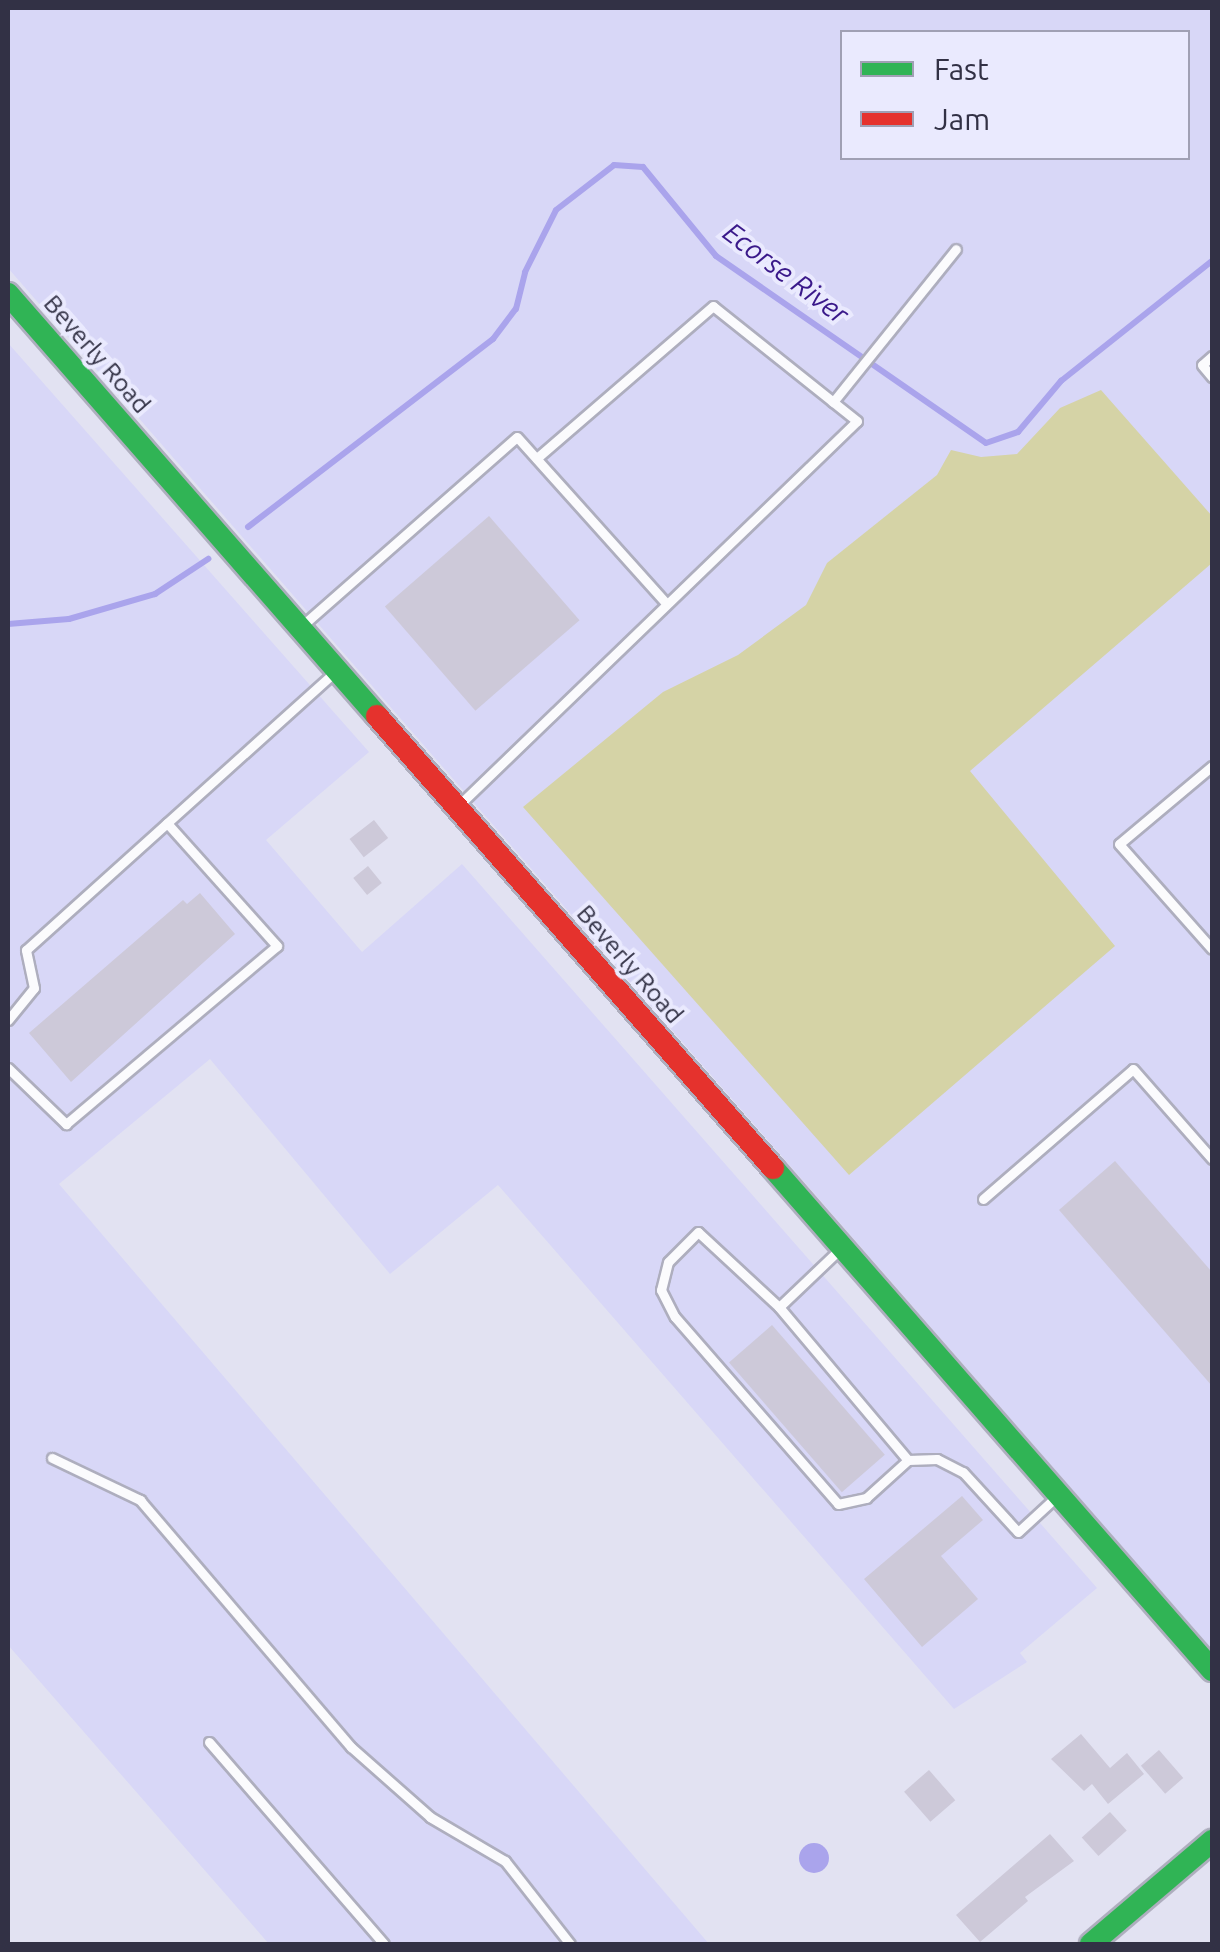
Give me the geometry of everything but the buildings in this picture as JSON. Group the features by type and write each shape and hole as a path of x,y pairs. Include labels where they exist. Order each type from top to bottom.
{"street":[{"name":"Beverly Road","path":"8,294 1212,1670"},
{"path":"1090,1944 1212,1841"}],"lane":[{"path":"832,402 956,248"},
{"path":"456,808 857,421 713,306 537,458"},
{"path":"1212,356 1202,365 1212,377"},
{"path":"298,628 517,437 666,603"},
{"path":"8,1020 34,988 26,950 336,672"},
{"path":"1212,766 1120,844 1212,949"},
{"path":"8,1070 66,1124 278,946 167,823"},
{"path":"983,1199 1133,1069 1212,1159"},
{"path":"908,1460 779,1307 698,1232 668,1262 661,1290 675,1318 838,1504 866,1498 908,1460 937,1459 963,1472 1018,1532 1059,1495"},
{"path":"779,1307 842,1248"},
{"path":"52,1458 140,1500 351,1746 430,1817 505,1861 570,1944"},
{"path":"209,1742 384,1944"}],"shaded area":[{"path":"8,8 1212,8 1212,1650 8,268"},
{"path":"8,343 369,752 266,840 362,952 462,864 1097,1588 1020,1653 1027,1662 954,1709 498,1185 390,1274 210,1059 59,1184 709,1944 269,1944 8,1645"},
{"path":"1101,390 1212,516 1212,563 970,771 1115,946 849,1175 523,807 663,692 738,655 806,605 827,563 937,475 951,450 981,457 1017,454 1060,408"},
{"path":"814,1843 824,1848 829,1858 824,1868 814,1873 804,1868 799,1858 804,1848"}],"waterway":[{"name":"Ecorse River","path":"248,527 493,339 516,309 525,272 556,210 614,165 643,167 716,256 986,443 1018,432 1061,381 1212,261"},
{"name":"Ecorse River","path":"8,624 69,619 155,594 208,559"}],"traffic: fast":[{"path":"8,294 377,716"},
{"path":"773,1168 1212,1670"},
{"path":"1091,1944 1212,1841"}],"traffic: jam":[{"path":"377,716 773,1168"}]}
